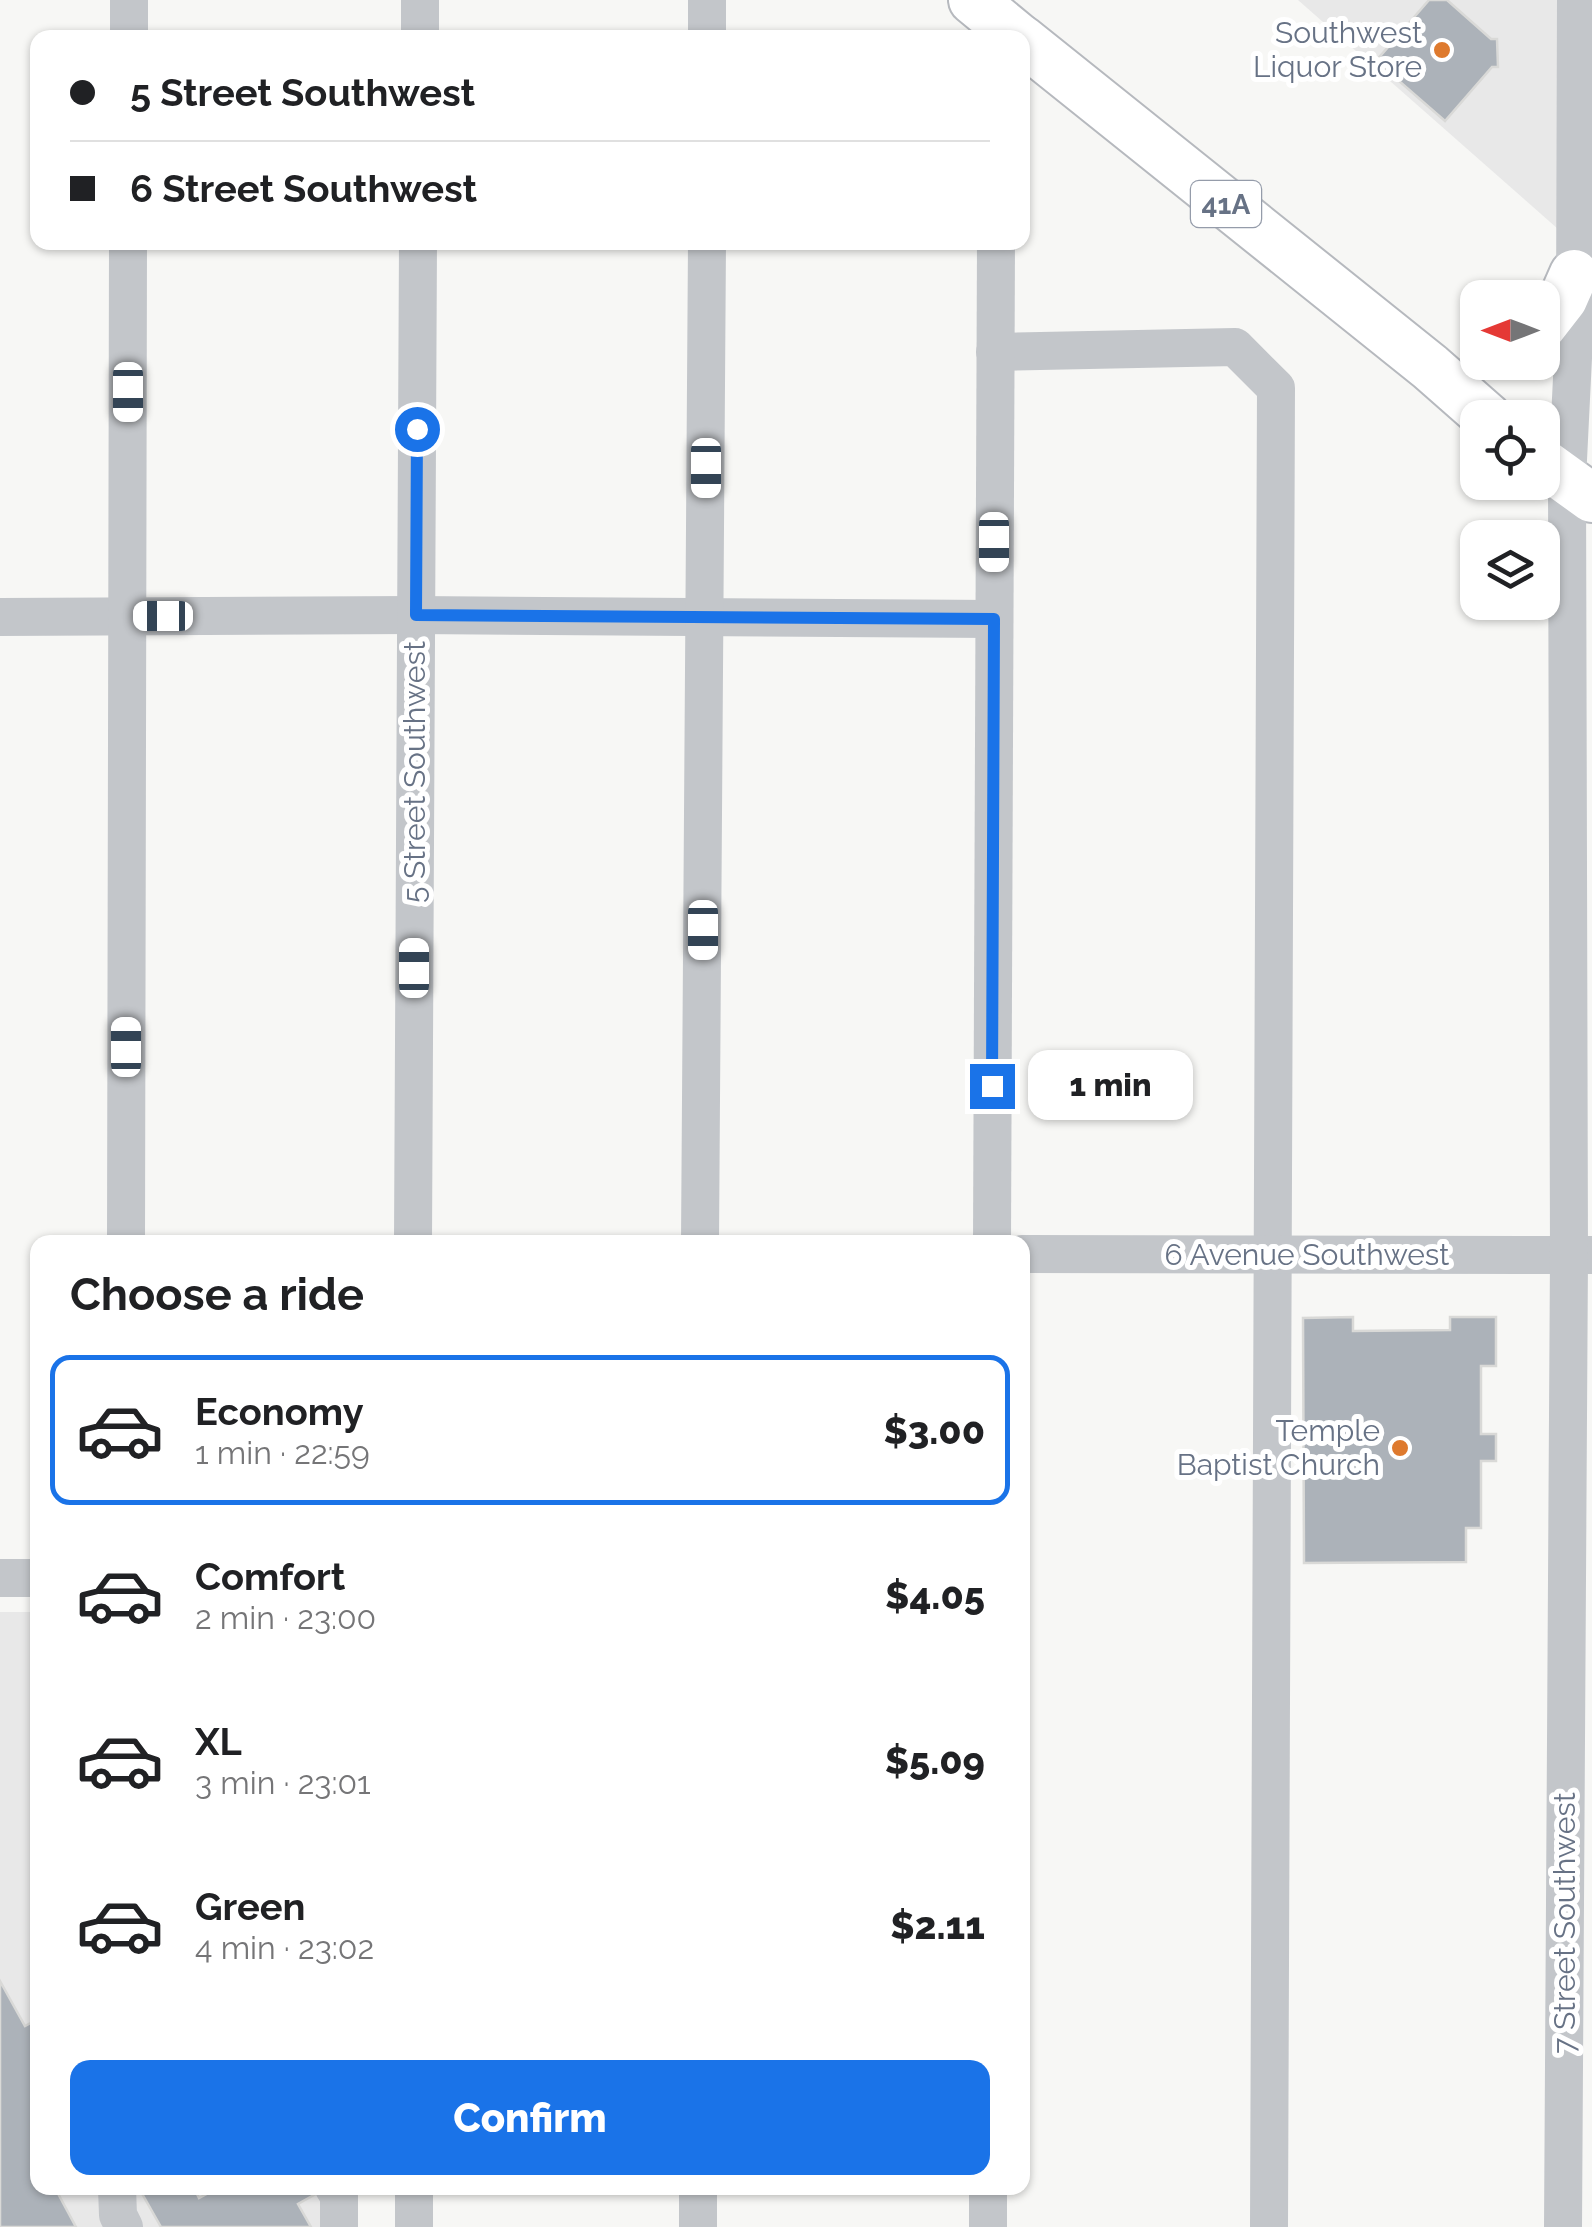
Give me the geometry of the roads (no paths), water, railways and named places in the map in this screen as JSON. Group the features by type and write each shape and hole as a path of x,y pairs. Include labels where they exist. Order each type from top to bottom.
{"main road":[{"name":"41A","path":"1030,49 1468,400"},
{"path":"1430,367 1460,363"}],"street":[{"path":"128,30 129,0"},
{"path":"420,0 420,30"},
{"path":"707,0 707,30"},
{"name":"7 Street Southwest","path":"1563,2227 1580,1255 1580,727 1571,312 1576,0"},
{"path":"126,1235 128,250"},
{"name":"5 Street Southwest","path":"413,1235 418,250"},
{"path":"700,1235 707,250"},
{"path":"992,1235 996,250"},
{"path":"995,352 1234,347 1276,388 1268,2227"},
{"path":"0,617 994,619"},
{"name":"6 Avenue Southwest","path":"1030,1254 1580,1255"},
{"path":"0,1578 30,1578"},
{"path":"117,2195 118,2215 124,2227"},
{"path":"338,2195 339,2227"},
{"path":"414,2195 414,2227"},
{"path":"698,2195 698,2227"},
{"path":"988,2195 988,2227"}],"place":[{"name":"Southwest Liquor Store","path":"1442,50"},
{"name":"Temple Baptist Church","path":"1400,1448"}]}
